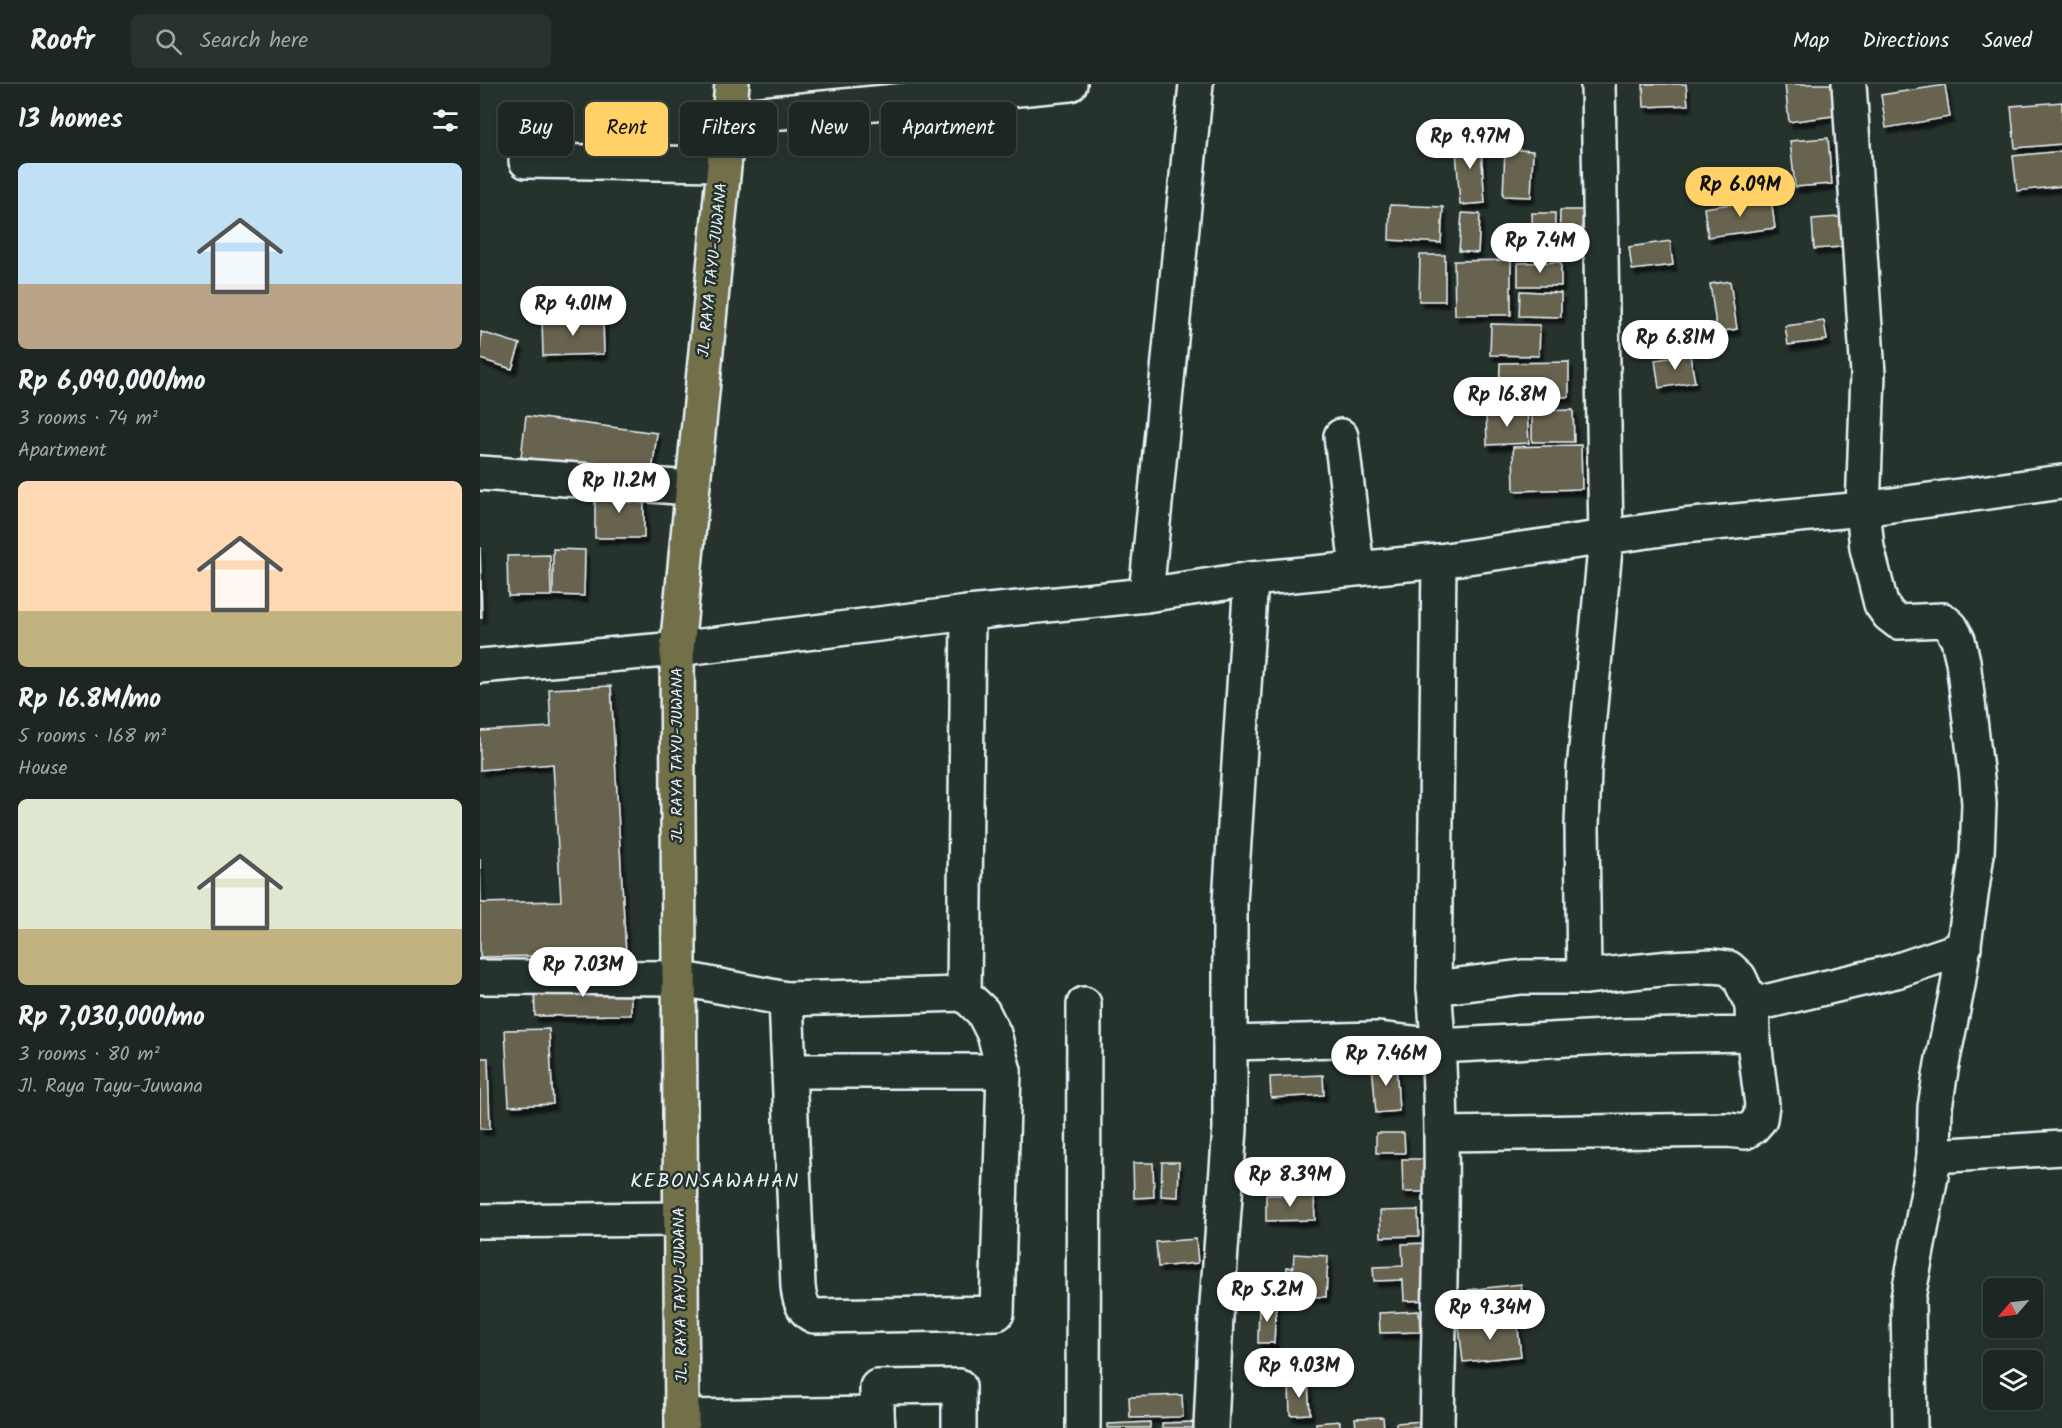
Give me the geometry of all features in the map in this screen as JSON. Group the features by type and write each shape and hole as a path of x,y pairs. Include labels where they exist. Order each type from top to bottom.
{"main road":[{"name":"JL. RAYA TAYU-JUWANA","path":"731,102 732,84"},
{"name":"JL. RAYA TAYU-JUWANA","path":"682,1422 677,649 725,156"}],"street":[{"path":"777,112 1070,84"},
{"path":"1146,595 1196,84"},
{"path":"1584,977 1582,826 1584,770 1606,538 1598,84"},
{"path":"1849,84 1868,374 1863,509 1867,548 1881,604 1885,610 1898,622 1943,620 1951,627 1958,640 1963,661 1979,804 1977,854 1964,948 1937,1096 1934,1156 1908,1298 1910,1428"},
{"path":"526,161 724,164"},
{"path":"1341,436 1357,568"},
{"path":"480,473 692,488"},
{"path":"480,666 677,649 968,613 1146,595 1251,579 1439,561 1683,526 1863,509 2062,482"},
{"path":"1437,1428 1442,1134 1439,1046 1434,988 1439,561"},
{"path":"1211,1428 1216,1317 1230,1129 1230,902 1251,579"},
{"path":"964,994 968,613"},
{"path":"1230,1043 1376,1039 1439,1046 1623,1036 1753,1019 1964,948"},
{"path":"1434,988 1522,977 1584,977 1670,968 1713,966 1729,968 1739,977 1753,1019 1762,1106 1760,1119 1745,1132 1728,1130 1442,1134"},
{"path":"480,977 678,978 786,999 964,994 983,1012 994,1034 1004,1071 998,1312 814,1316 809,1314 803,1306 798,1297 786,999"},
{"path":"1083,1428 1084,1004"},
{"path":"789,1071 1004,1071"},
{"path":"1934,1156 2062,1148"},
{"path":"480,1221 680,1220"},
{"path":"682,1422 878,1421 877,1387 959,1386 959,1428"}],"building":[{"path":"1643,84 1686,84 1688,105 1644,107"},
{"path":"1785,84 1836,84 1840,115 1789,122"},
{"path":"1945,85 1950,117 1886,128 1881,95"},
{"path":"2062,102 2062,144 2015,148 2011,106"},
{"path":"1480,135 1485,203 1460,205 1455,136"},
{"path":"1828,138 1832,184 1795,187 1790,141"},
{"path":"1505,149 1533,151 1531,197 1503,196"},
{"path":"2062,151 2062,186 2017,191 2013,156"},
{"path":"1771,198 1775,228 1708,237 1704,208"},
{"path":"1390,205 1443,207 1441,243 1389,240"},
{"path":"1560,210 1584,210 1583,249 1559,249"},
{"path":"1462,213 1480,214 1478,253 1459,251"},
{"path":"1532,213 1555,213 1555,250 1533,249"},
{"path":"1851,216 1854,246 1814,249 1812,219"},
{"path":"1670,241 1673,265 1632,270 1629,247"},
{"path":"1420,255 1445,255 1445,301 1419,301"},
{"path":"1511,260 1511,315 1455,315 1454,261"},
{"path":"1561,262 1561,286 1518,286 1518,263"},
{"path":"1730,281 1737,329 1717,332 1710,284"},
{"path":"1520,291 1561,293 1561,317 1519,316"},
{"path":"603,319 604,354 543,356 542,320"},
{"path":"1824,321 1827,340 1788,345 1785,326"},
{"path":"1491,324 1540,325 1539,356 1490,355"},
{"path":"481,332 520,344 512,369 480,359"},
{"path":"1690,355 1695,382 1659,388 1655,360"},
{"path":"1569,362 1569,397 1499,397 1500,363"},
{"path":"1527,410 1529,443 1487,445 1486,412"},
{"path":"1573,410 1574,442 1532,442 1532,411"},
{"path":"526,416 657,433 652,473 521,457"},
{"path":"1581,445 1582,489 1514,491 1513,447"},
{"path":"595,489 644,490 644,538 595,538"},
{"path":"480,547 482,617 480,618"},
{"path":"553,549 585,550 584,596 553,595"},
{"path":"550,555 551,596 508,596 507,556"},
{"path":"611,686 626,955 480,957 480,859 481,903 561,901 553,764 480,770 480,731 551,727 549,689"},
{"path":"631,980 631,1015 535,1016 534,981"},
{"path":"549,1029 553,1104 509,1106 505,1030"},
{"path":"480,1058 488,1058 490,1129 480,1129"},
{"path":"1396,1062 1399,1111 1376,1113 1372,1064"},
{"path":"1323,1075 1324,1095 1271,1098 1270,1077"},
{"path":"1376,1133 1404,1133 1405,1153 1376,1153"},
{"path":"1402,1159 1435,1159 1436,1192 1403,1192"},
{"path":"1162,1162 1179,1162 1178,1197 1161,1196"},
{"path":"1133,1163 1153,1163 1154,1197 1134,1198"},
{"path":"1314,1194 1315,1220 1266,1221 1266,1195"},
{"path":"1418,1210 1419,1236 1381,1237 1380,1211"},
{"path":"1196,1239 1198,1263 1158,1267 1156,1242"},
{"path":"1431,1243 1434,1300 1404,1301 1403,1280 1374,1281 1373,1267 1403,1266 1402,1244"},
{"path":"1294,1254 1328,1256 1326,1297 1292,1296 1293,1283 1286,1282 1287,1267 1293,1268"},
{"path":"1521,1284 1524,1309 1471,1314 1468,1290"},
{"path":"1259,1303 1276,1304 1274,1343 1258,1343"},
{"path":"1419,1311 1420,1332 1380,1333 1379,1313"},
{"path":"1517,1320 1521,1356 1463,1362 1459,1327"},
{"path":"1308,1383 1310,1414 1290,1415 1289,1385"},
{"path":"1182,1395 1183,1417 1130,1418 1129,1397"},
{"path":"1383,1417 1384,1428 1356,1428 1355,1418"},
{"path":"1340,1421 1340,1428 1316,1428 1316,1423"},
{"path":"1424,1421 1425,1428 1396,1428 1396,1423"},
{"path":"1150,1422 1150,1428 1108,1428 1108,1424"},
{"path":"1195,1422 1195,1428 1162,1428 1162,1423"}],"district":[{"name":"KEBONSAWAHAN","path":"715,1182"}]}
